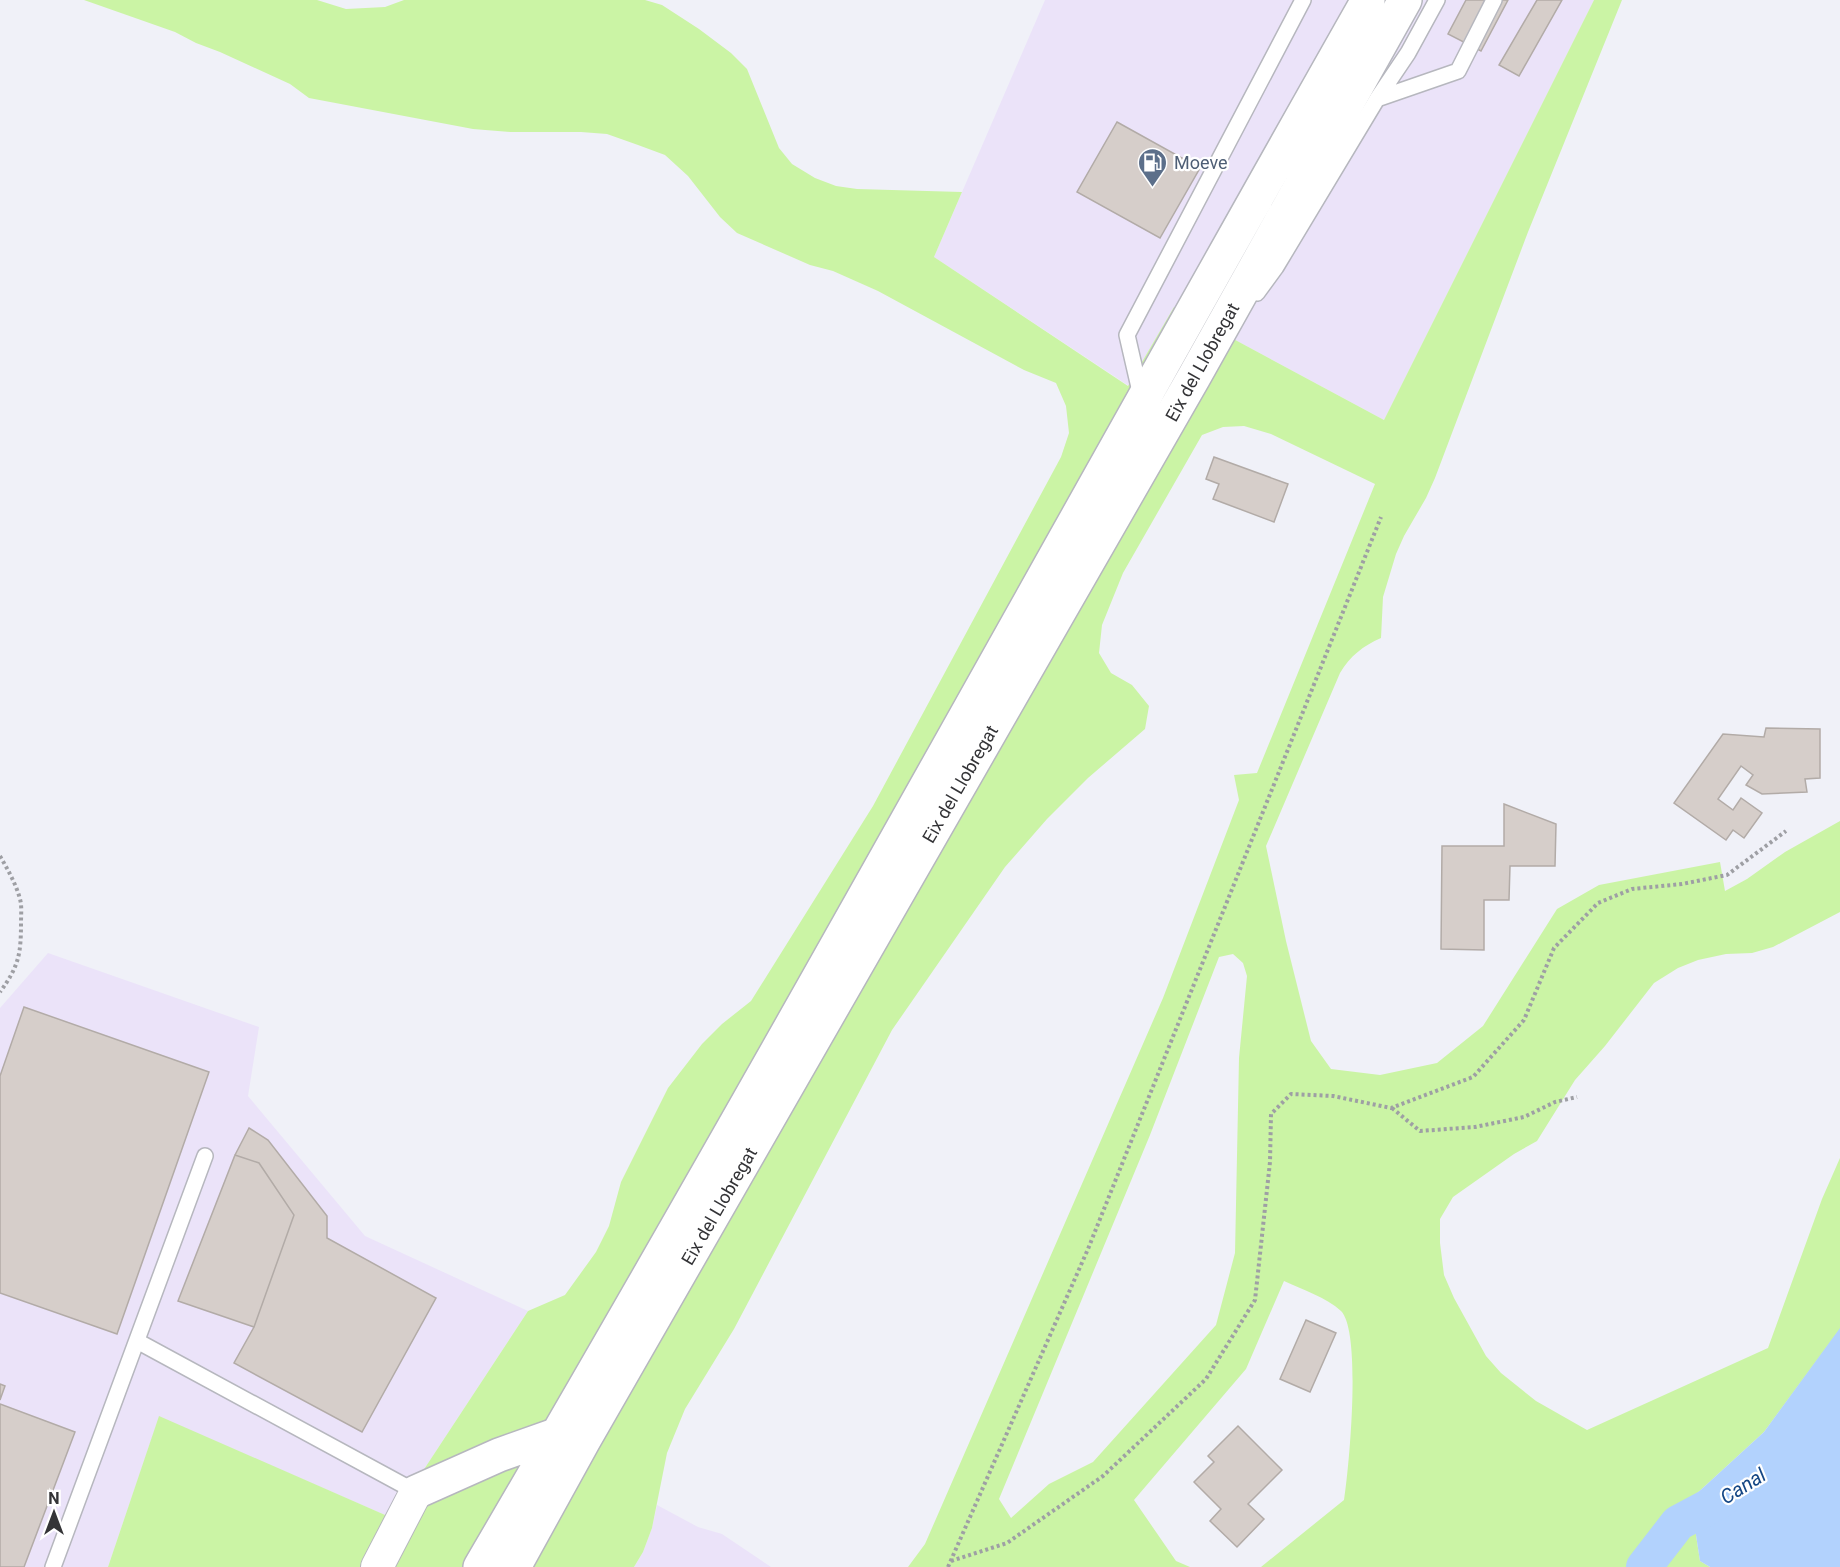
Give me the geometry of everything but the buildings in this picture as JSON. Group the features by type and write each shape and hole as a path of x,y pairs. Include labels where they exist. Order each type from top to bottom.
{"highway":[{"name":"Eix del Llobregat","path":"480,1567 869,888 1368,0"},
{"name":"Eix del Llobregat","path":"514,1567 590,1430 1194,377 1404,0"},
{"path":"416,1491 499,1455 558,1434"}],"street":[{"path":"376,1567 416,1491"}],"lane":[{"path":"1142,401 1127,334 1304,0"},
{"path":"1194,377 1276,267 1377,99 1408,53 1437,0"},
{"path":"1377,99 1458,71 1494,0"},
{"path":"53,1567 205,1156"},
{"path":"137,1341 416,1491"}],"path":[{"path":"948,1567 1088,1249 1381,517"},
{"path":"1391,1108 1473,1077 1524,1020 1554,948 1598,903 1632,889 1682,884 1727,875 1786,831"},
{"path":"0,856 21,902 19,961 0,992"},
{"path":"951,1561 1007,1543 1103,1476 1206,1379 1256,1300 1270,1162 1271,1114 1291,1094 1334,1096 1391,1108 1420,1131 1475,1127 1524,1117 1555,1102 1577,1097"}],"shaded area":[{"path":"1045,0 1594,0 1384,420 1174,307 1129,386 934,257"},
{"path":"48,953 259,1027 248,1096 365,1236 528,1311 392,1518 159,1417 108,1567 0,1567 0,1008"},
{"path":"657,1505 698,1527 722,1534 771,1567 634,1567 643,1552 652,1528"}],"green space":[{"path":"84,0 317,0 346,9 385,7 404,0 645,0 662,5 731,53 747,69 779,148 792,164 815,178 836,186 857,189 962,192 934,257 1128,386 1174,307 1384,420 1594,0 1622,0 1528,232 1435,478 1396,554 1383,597 1381,638 1357,652 1340,673 1266,846 1286,941 1311,1041 1331,1069 1380,1075 1437,1063 1483,1026 1557,909 1599,885 1720,862 1725,891 1747,879 1785,852 1840,821 1840,912 1773,947 1752,953 1726,954 1698,960 1678,968 1654,983 1575,1080 1537,1141 1514,1154 1453,1197 1440,1219 1444,1275 1486,1356 1501,1373 1536,1401 1587,1430 1768,1348 1822,1199 1840,1158 1840,1329 1764,1432 1693,1497 1658,1523 1694,1522 1700,1561 1710,1567 1261,1567 1344,1500 1349,1460 1352,1372 1351,1345 1347,1324 1341,1311 1335,1306 1284,1281 1246,1369 1134,1500 1176,1561 1190,1567 908,1567 925,1544 1163,998 1239,800 1234,775 1257,773 1375,484 1271,434 1244,426 1223,427 1202,435 1123,573 1102,625 1099,653 1111,673 1132,685 1149,706 1145,729 1088,778 1047,819 1005,867 892,1030 734,1329 685,1409 667,1453 652,1528 643,1552 634,1567 108,1567 159,1416 392,1518 528,1311 565,1295 596,1252 609,1226 621,1182 668,1088 702,1044 722,1024 751,1001 873,806 1061,457 1069,433 1066,406 1056,383 1024,370 878,291 833,271 810,265 737,233 720,217 688,176 665,155 607,134 473,129 309,98 290,84 175,32","holes":["1233,954 1243,963 1247,976 1239,1058 1235,1253 1216,1325 1093,1462 1049,1484 1011,1518 999,1499 1150,1135 1219,957"]}],"water":[{"path":"1840,1328 1840,1567 1710,1567 1700,1561 1694,1522 1657,1524 1693,1497 1764,1432"}],"waterway":[{"name":"Canal","path":"1644,1567 1678,1523 1721,1500"}],"place":[{"name":"Moeve","path":"1153,188"}]}
